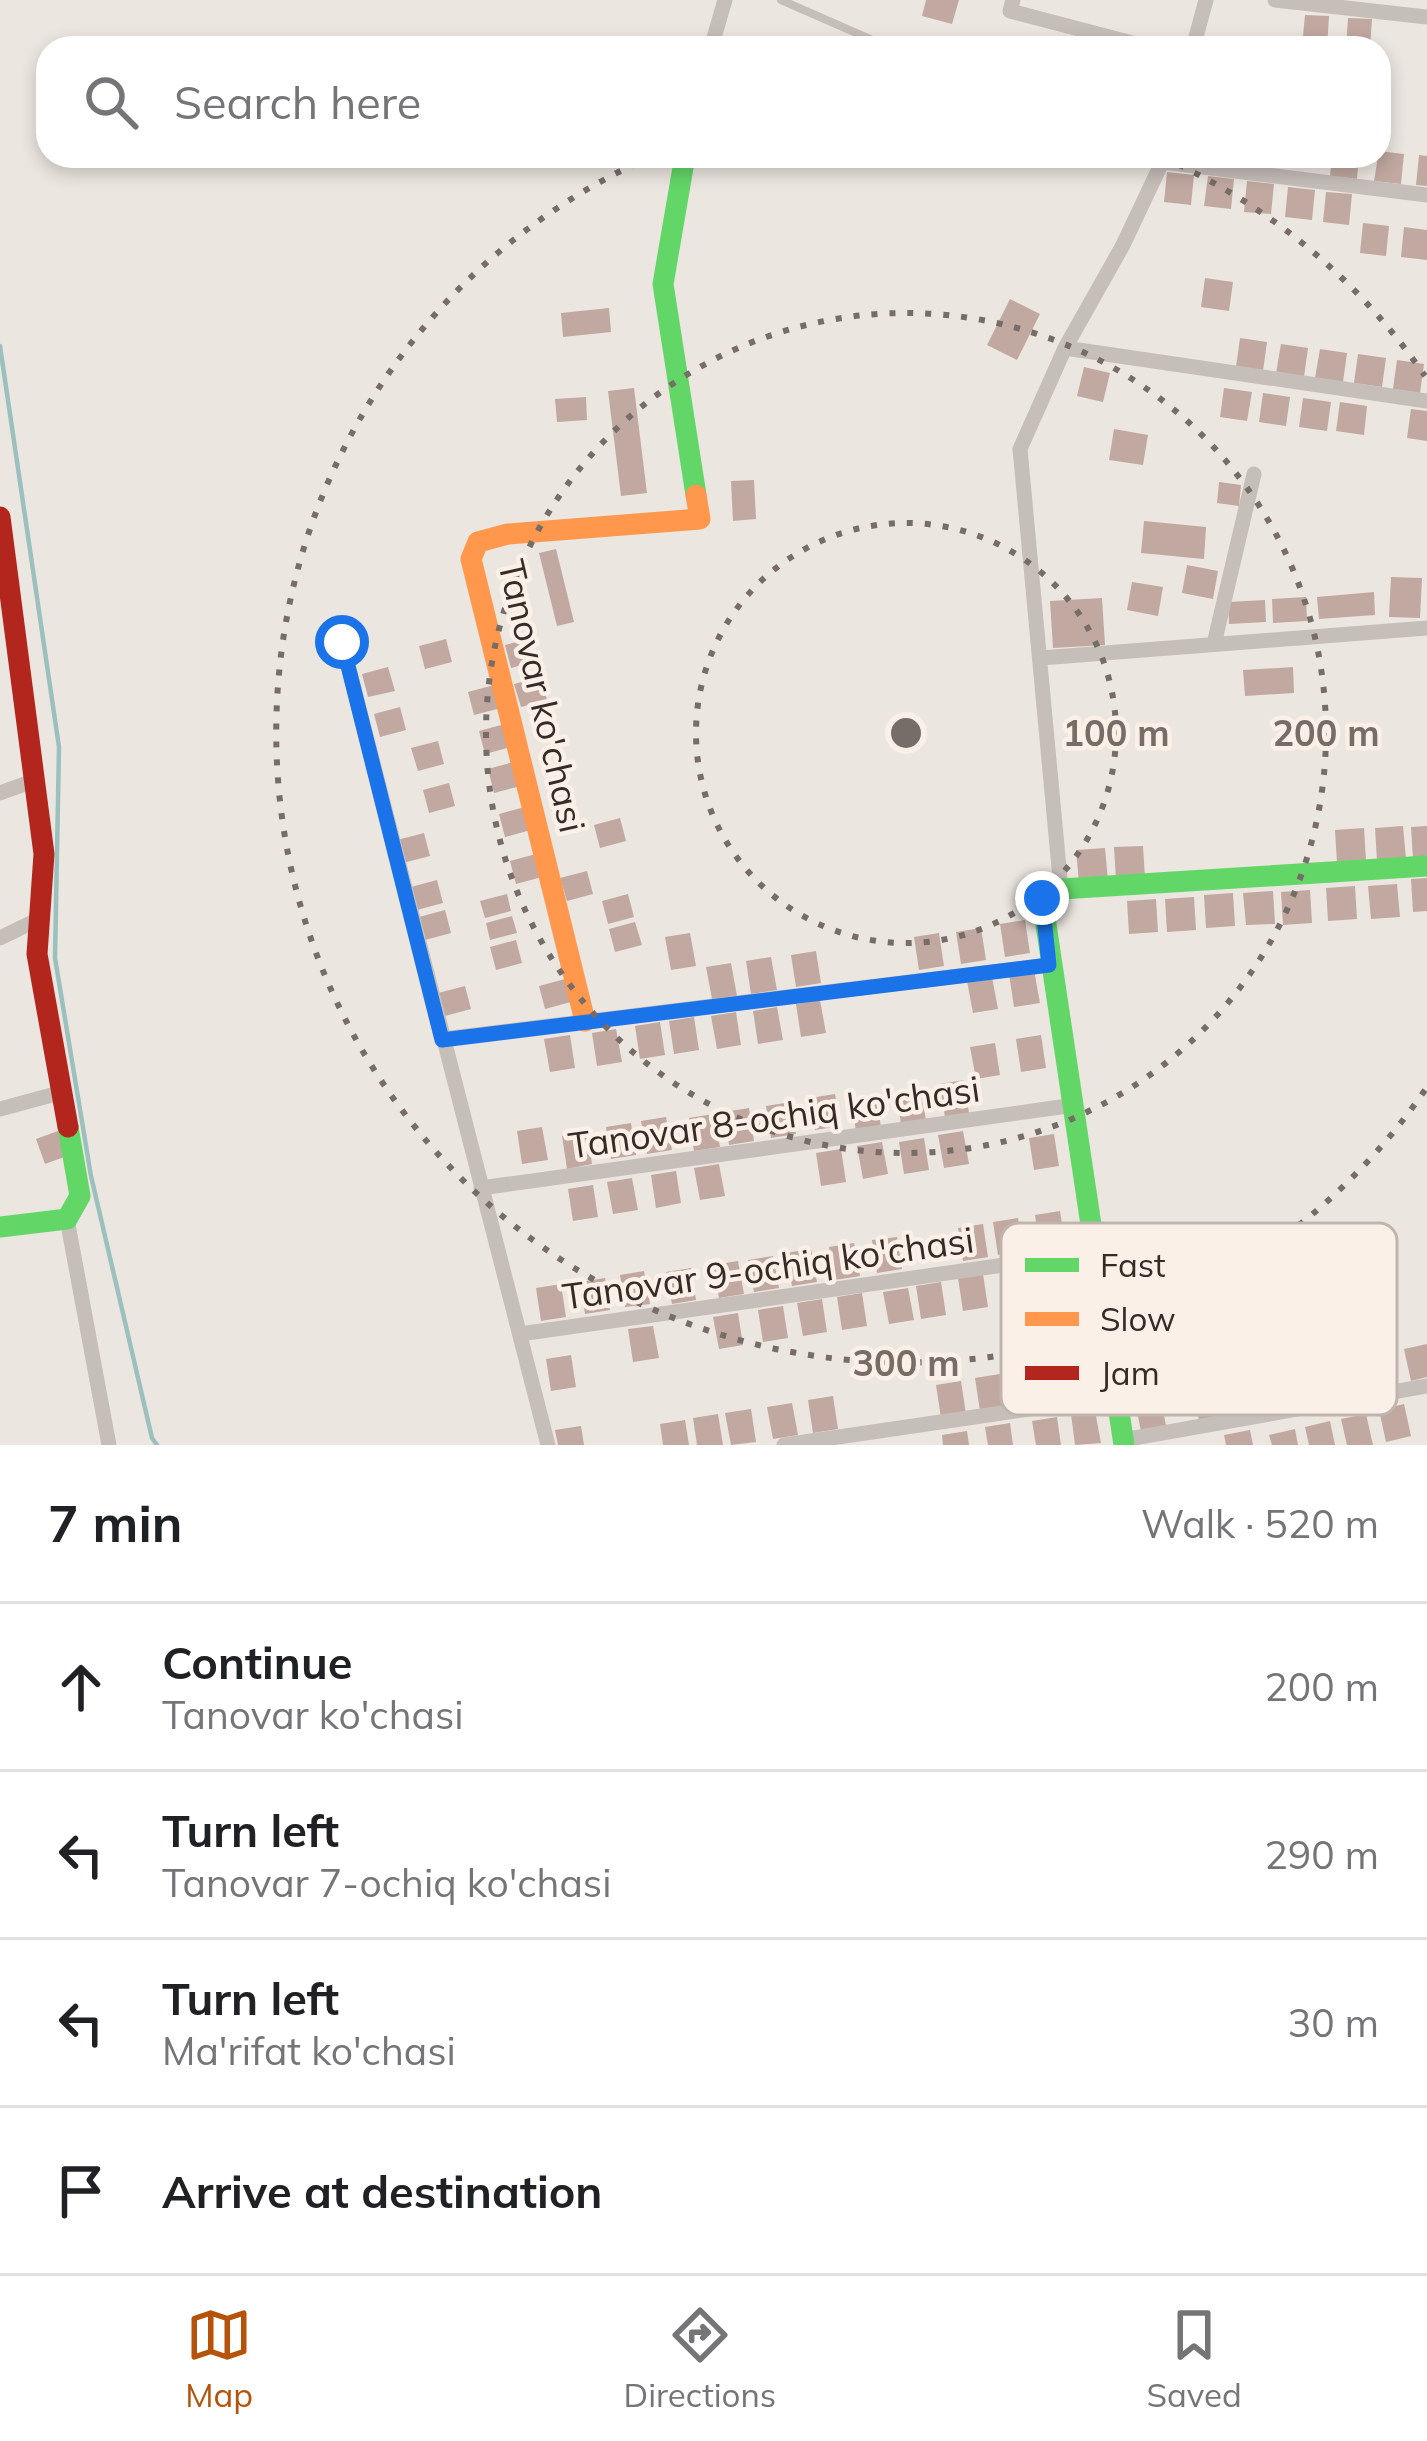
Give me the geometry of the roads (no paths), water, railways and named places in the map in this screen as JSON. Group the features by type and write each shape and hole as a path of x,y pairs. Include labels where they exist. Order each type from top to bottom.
{"street":[{"path":"714,36 725,0"},
{"path":"1013,0 1010,11 1105,36"},
{"path":"1196,36 1206,0"},
{"path":"1275,0 1427,17"},
{"name":"Tanovar ko'chasi","path":"585,1021 471,559 478,542 508,534 700,519 663,284 683,168"},
{"path":"1061,889 1020,448 1065,348 1159,168"},
{"path":"1230,168 1427,195"},
{"path":"1065,348 1427,401"},
{"path":"1214,644 1254,473"},
{"path":"0,517 44,854 37,954 80,1196 67,1219 109,1445"},
{"path":"1041,658 1427,628"},
{"path":"342,642 548,1445"},
{"path":"0,793 36,780"},
{"path":"1092,1223 1042,898 1061,889 1427,866"},
{"path":"0,938 39,919"},
{"path":"442,1040 1049,965"},
{"path":"0,1109 63,1092"},
{"name":"Tanovar 8-ochiq ko'chasi","path":"481,1188 1075,1105"},
{"path":"0,1227 67,1219"},
{"name":"Tanovar 9-ochiq ko'chasi","path":"520,1334 1001,1266"},
{"path":"1397,1392 1427,1386"},
{"path":"784,1445 1001,1413"},
{"path":"1124,1443 1273,1415"}],"lane":[{"path":"781,0 863,36"}],"waterway":[{"path":"0,346 59,747 55,958 91,1176 157,1445"}]}
